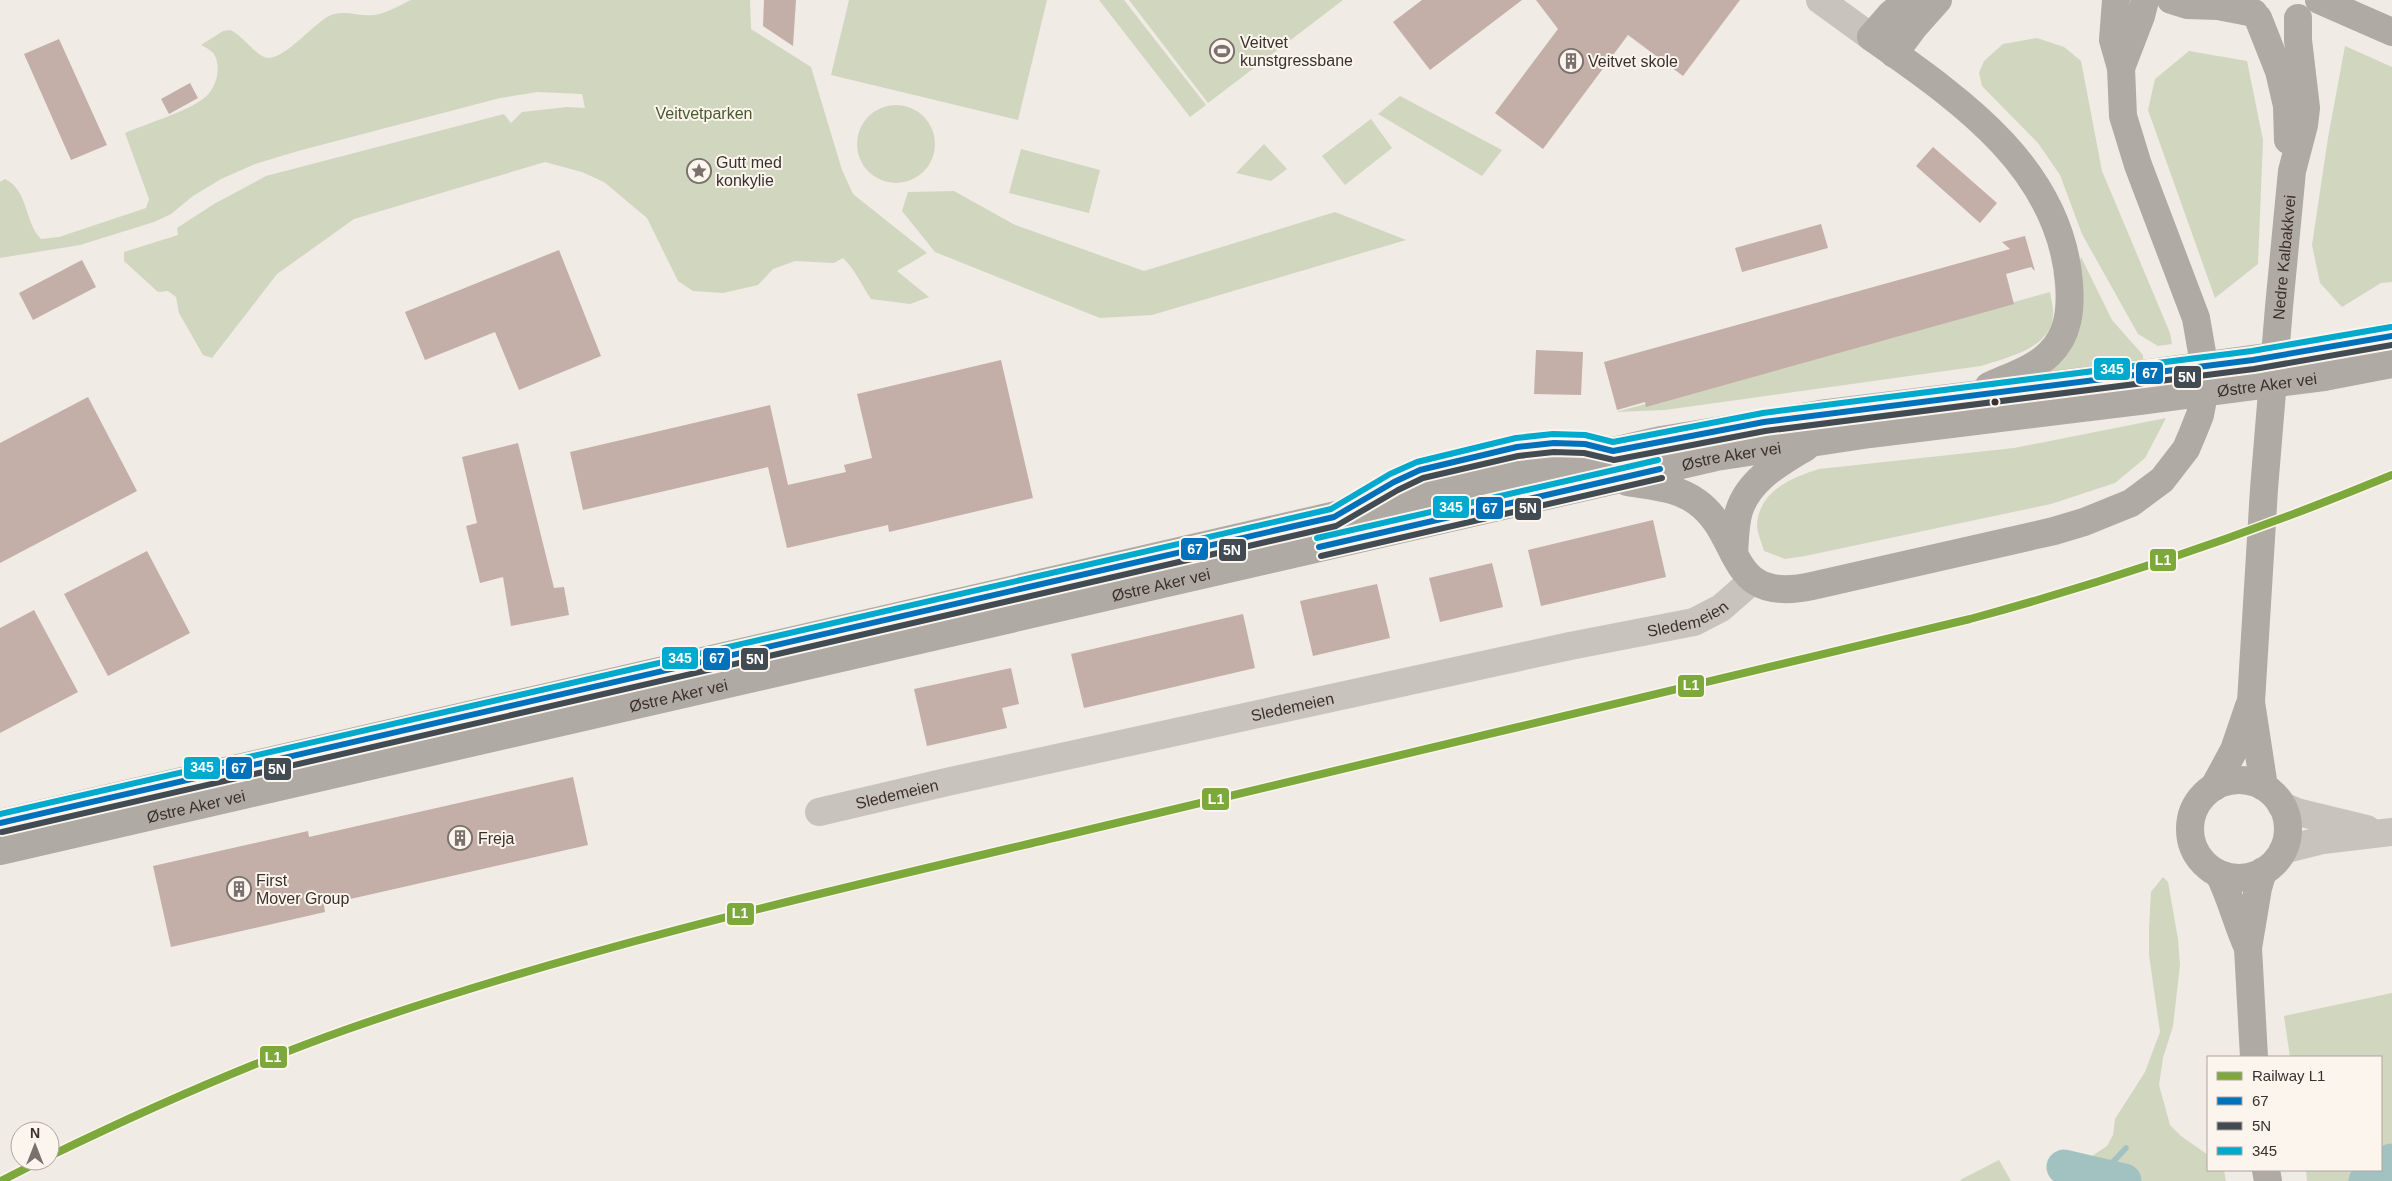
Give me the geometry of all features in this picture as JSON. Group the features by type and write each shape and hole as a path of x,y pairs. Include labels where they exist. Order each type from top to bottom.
{"highway":[{"path":"1908,0 1891,14 1872,37 1966,107 2004,142 2019,159 2039,191 2063,243 2070,292 2068,322 2064,334 2049,354 1970,396"},
{"path":"1894,54 1914,27 1938,0"},
{"path":"1613,479 1677,491 1693,499 1709,513 1742,569 1754,580 1772,588 1796,589 2054,531 2084,522 2131,503 2162,480 2186,449 2200,416 2204,394 2203,351 2190,299 2129,137 2121,99 2121,68 2113,40 2116,0"},
{"path":"2121,68 2141,16 2144,0"},
{"path":"2171,0 2187,6 2218,6 2254,10 2267,24 2278,26 2289,24 2303,9"},
{"path":"2320,0 2392,32"},
{"name":"Nedre Kalbakkvei","path":"2214,787 2234,750 2251,702 2264,489 2292,171 2304,125 2306,108 2298,40 2303,9"},
{"name":"Nedre Kalbakkvei","path":"2254,10 2279,71 2287,106 2287,126 2292,171"},
{"name":"Østre Aker vei","path":"0,823 1661,440 1801,416 1970,396 2326,349 2392,336"},
{"name":"Østre Aker vei","path":"0,851 1613,479 1716,457 1816,442 2324,377 2392,364"},
{"path":"1734,554 1739,511 1748,491 1777,465 1816,442"},
{"name":"Nedre Kalbakkvei","path":"2251,702 2272,796"},
{"path":"2219,874 2241,878 2263,872 2275,862 2283,850 2288,827 2272,796 2252,782 2239,780 2226,782 2214,787 2197,804 2192,814 2190,832 2194,849 2200,859 2219,874 2228,892 2237,925 2248,948"},
{"path":"2254,1056 2248,948 2258,888 2263,872"}],"street":[{"path":"1820,0 1872,37"},
{"name":"Sledemeien","path":"820,812 951,781 1570,646 1694,622 1721,608 1754,580"},
{"path":"2272,796 2297,812 2386,832"},
{"path":"2283,850 2304,844 2386,832"}],"green space":[{"name":"Veitvetparken","path":"411,0 750,0 751,29 811,67 842,170 853,194 927,253 897,271 929,297 910,304 871,299 855,272 843,258 834,263 795,261 773,269 758,285 723,293 693,291 678,281 647,218 604,182 582,172 545,162 354,219 277,274 212,358 203,355 179,313 176,297 168,291 158,292 124,261 124,252 178,235 177,228 214,204 266,176 504,114 511,123 522,112 567,107 585,108 582,94 537,92 500,98 255,164 221,179 193,196 171,214 154,222 80,245 0,258 0,182 5,179 13,184 18,191 32,224 41,239 59,237 146,208 149,199 125,133 184,110 200,101 210,92 216,80 217,60 210,50 201,45 223,31 230,30 260,55 269,58 292,46 329,16 340,13 375,15 389,11"},
{"path":"849,0 1047,0 1018,120 831,75"},
{"path":"1099,0 1124,0 1206,105 1190,117"},
{"name":"Veitvet kunstgressbane","path":"1129,0 1343,0 1208,103"},
{"path":"2037,38 2064,47 2081,61 2102,171 2170,333 2172,344 2158,346 2138,334 2082,234 2060,175 2038,143 1982,86 1979,73 1984,61 2003,44"},
{"path":"2345,46 2392,67 2392,282 2381,283 2342,307 2320,283 2312,245 2328,138"},
{"path":"2189,51 2247,61 2263,140 2258,264 2215,298 2148,110 2155,79"},
{"path":"1400,96 1502,150 1482,176 1378,114"},
{"path":"888,105 904,105 918,111 929,122 935,136 935,152 929,166 918,177 904,183 888,183 874,177 863,166 857,152 857,136 863,122 874,111"},
{"path":"1371,119 1392,148 1345,185 1322,156"},
{"path":"1264,144 1287,169 1271,181 1236,173"},
{"path":"1021,149 1100,170 1089,213 1009,193"},
{"path":"954,191 1015,225 1144,271 1335,212 1406,240 1152,315 1100,318 935,252 902,211 908,192"},
{"path":"2081,257 2112,320 2143,355 2143,361 2028,375 2075,276"},
{"path":"2050,292 2053,312 2051,324 2046,334 2038,343 2016,354 1981,366 1665,410 1616,412"},
{"path":"2166,418 2145,458 2115,483 2051,504 1785,559 1764,551 1759,535 1757,525 1759,513 1770,495 1788,482 1819,469 2014,448"},
{"path":"2163,877 2168,882 2178,939 2180,965 2173,1026 2163,1058 2159,1085 2170,1125 2181,1136 2207,1154 2207,1171 2224,1171 2226,1181 2057,1181 2056,1175 2079,1179 2089,1158 2107,1146 2113,1135 2115,1119 2145,1072 2160,1032 2149,955 2151,892"},
{"path":"2392,993 2392,1181 2307,1181 2306,1171 2382,1171 2382,1056 2290,1056 2284,1016"},
{"path":"1999,1160 2011,1181 1960,1181 1962,1179"}],"building":[{"path":"764,0 796,0 793,46 763,26"},
{"path":"1422,0 1522,0 1430,70 1393,22"},
{"name":"Veitvet skole","path":"1536,0 1740,0 1683,76 1628,35 1543,149 1495,113 1558,29"},
{"path":"59,39 107,145 71,160 24,54"},
{"path":"190,83 198,98 169,114 161,99"},
{"path":"1933,147 1997,203 1980,223 1916,166"},
{"path":"1821,224 1828,248 1742,272 1735,248"},
{"path":"2025,236 2035,271 2031,267 2006,274 2014,304 1646,407 1645,402 1617,410 1604,362 2010,249 2002,242"},
{"path":"559,250 601,356 519,390 495,332 425,360 405,312"},
{"path":"82,260 96,287 33,320 19,293"},
{"path":"1536,350 1583,352 1581,395 1534,394"},
{"path":"1001,360 1033,498 889,532 888,525 787,548 768,467 583,510 570,452 770,405 788,485 846,472 844,465 872,458 857,394"},
{"path":"88,397 137,491 0,563 0,443"},
{"path":"518,443 554,588 564,587 569,615 511,626 503,577 480,583 466,526 477,523 462,457"},
{"path":"1653,520 1666,577 1541,606 1528,550"},
{"path":"147,551 190,633 108,676 64,594"},
{"path":"1492,563 1503,607 1440,622 1429,578"},
{"path":"1377,584 1390,638 1313,656 1300,601"},
{"path":"34,610 78,692 0,733 0,628"},
{"path":"1243,614 1255,668 1084,708 1071,654"},
{"path":"1011,668 1019,704 1002,708 1007,728 927,746 914,689"},
{"path":"573,777 588,845 324,905 325,912 171,947 153,866 308,831 309,837"}],"waterway":[{"path":"2092,1173 2109,1166 2126,1148"},
{"path":"2382,1169 2392,1161"},
{"path":"2064,1167 2124,1181"},
{"path":"2366,1181 2379,1171"}],"rail line":[{"name":"L1","path":"60,1151 159,1105 270,1058 433,1000 522,973 791,901 1970,619 2077,588 2183,554 2288,516 2392,475"},
{"name":"L1","path":"1,1181 20,1171"}],"transit line":[{"name":"345","path":"0,814 1331,509 1390,474 1417,462 1516,438 1553,434 1585,435 1613,442 1763,413 2252,351 2391,327"},
{"name":"67","path":"0,823 1334,517 1394,482 1420,470 1517,447 1554,443 1585,444 1613,451 1764,422 2253,360 2392,336"},
{"name":"5N","path":"2,832 1336,526 1398,490 1423,478 1518,456 1554,452 1584,453 1614,460 1765,431 2254,369 2392,345"},
{"name":"345","path":"1317,538 1658,460"},
{"name":"67","path":"1319,547 1660,469"},
{"name":"5N","path":"1321,556 1662,478"}],"place":[{"name":"Veitvet kunstgressbane","path":"1222,51"},
{"name":"Veitvet skole","path":"1571,61"},
{"name":"Gutt med konkylie","path":"699,171"},
{"name":"Freja","path":"460,838"},
{"name":"First Mover Group","path":"239,889"}]}
